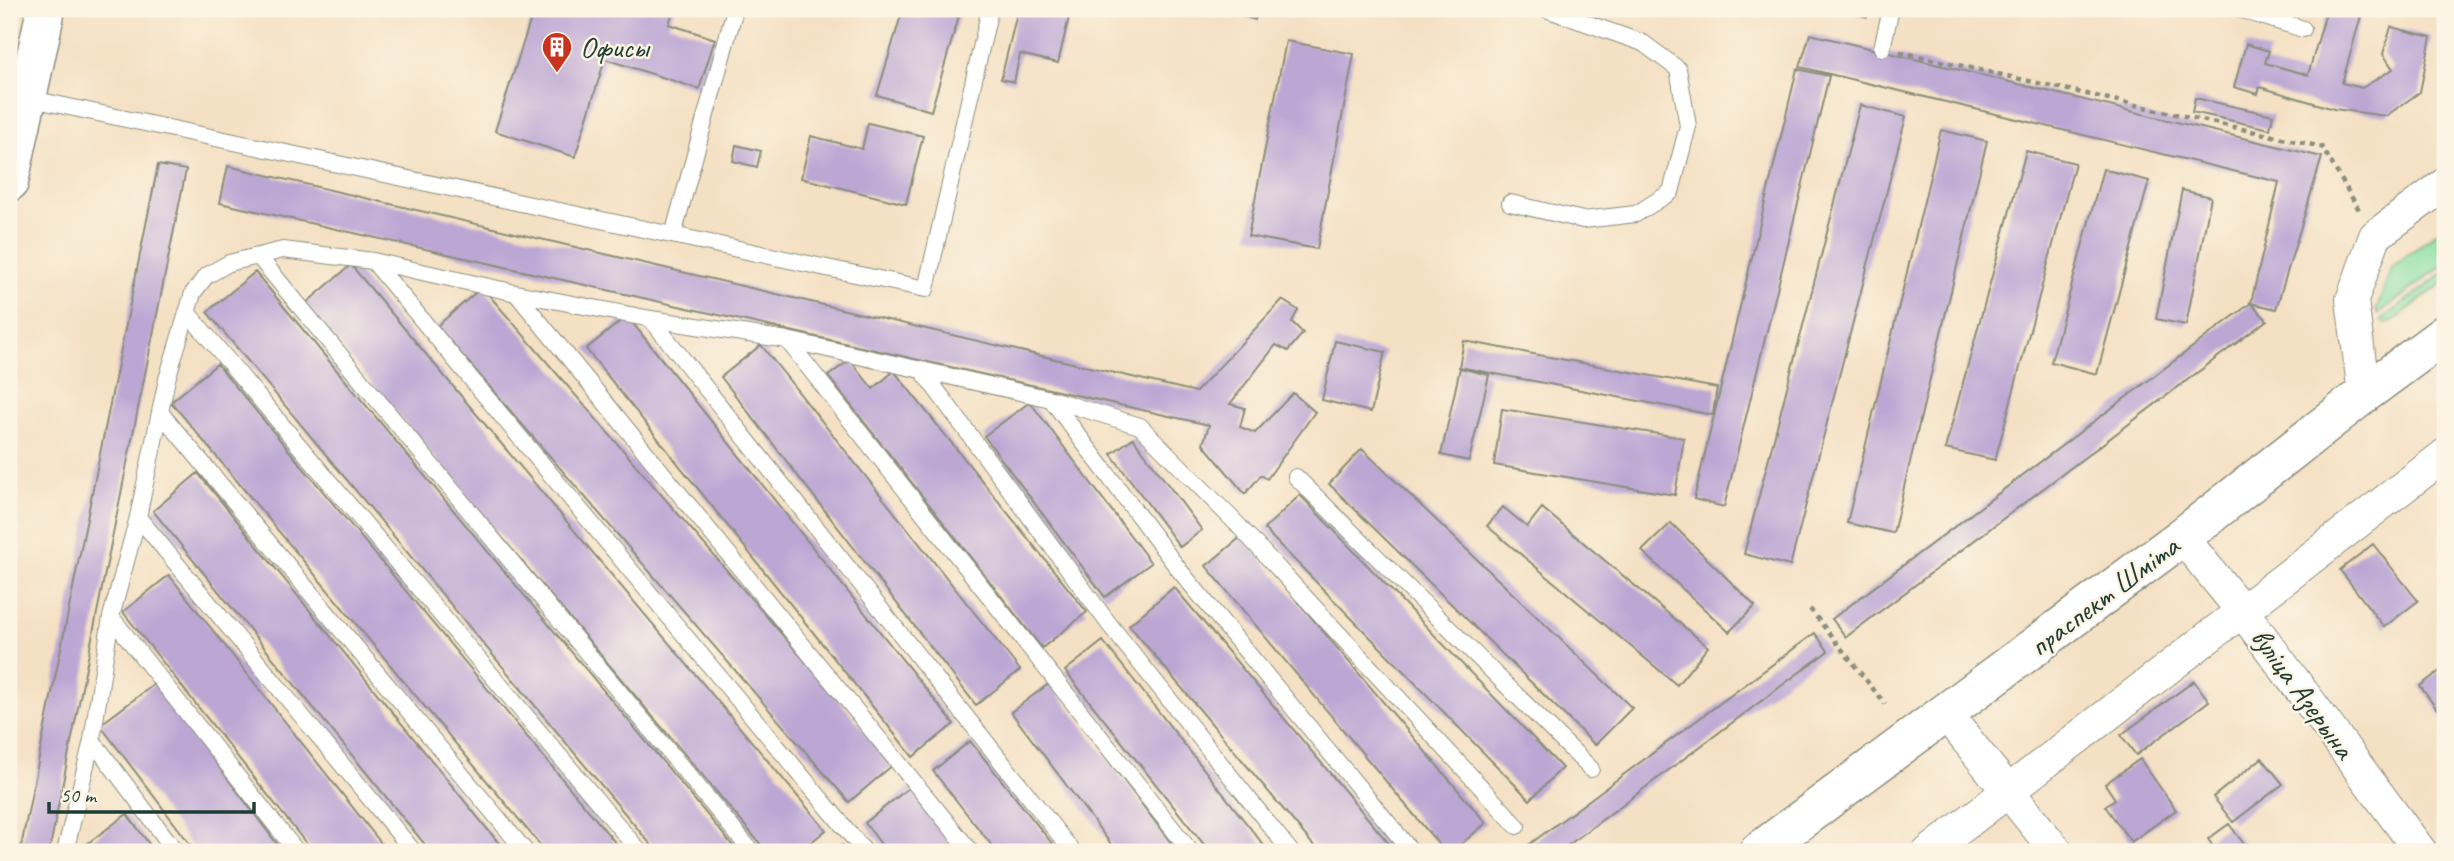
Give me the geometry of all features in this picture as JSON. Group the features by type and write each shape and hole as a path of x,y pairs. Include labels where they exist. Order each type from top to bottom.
{"main road":[{"path":"9,182 46,9"},
{"name":"праспект Шміта","path":"1758,852 2182,537 2445,334"}],"street":[{"path":"2364,394 2352,300 2375,236 2445,184"},
{"path":"1929,852 2445,455"},
{"name":"вуліца Азерына","path":"2182,537 2243,612 2421,852"},
{"path":"1946,714 2057,852"}],"lane":[{"path":"673,235 735,9"},
{"path":"27,98 926,289 990,9"},
{"path":"1510,203 1583,220 1636,214 1671,192 1689,126 1678,69 1643,43 1546,9"},
{"path":"1882,48 1891,9"},
{"path":"2239,9 2303,29"},
{"path":"65,852 92,740 111,617 138,517 160,412 192,293 206,276 229,263 283,250 373,261 516,293 651,319 787,340 1051,399 1140,426 1236,523 1517,826"},
{"path":"258,256 752,852"},
{"path":"373,261 865,852"},
{"path":"516,293 971,852"},
{"path":"187,312 640,852"},
{"path":"651,319 1073,852"},
{"path":"787,340 1191,852"},
{"path":"921,369 1109,624 1291,852"},
{"path":"1051,399 1180,571 1412,852"},
{"path":"160,412 526,852"},
{"path":"1296,477 1591,769"},
{"path":"138,517 414,852"},
{"path":"111,617 297,852"},
{"path":"92,740 176,852"}],"path":[{"path":"1882,48 2322,147 2375,236"},
{"path":"1810,609 1885,704"}],"green space":[{"path":"2445,226 2445,264 2378,314 2376,311 2392,267"},
{"path":"2445,272 2445,281 2393,321 2386,323 2381,320"}],"building":[{"name":"Офисы","path":"534,9 674,9 669,24 715,39 699,89 605,59 575,157 495,131"},
{"path":"903,9 961,9 931,111 877,95"},
{"path":"1018,9 1071,9 1058,63 1020,54 1014,82 1001,79"},
{"path":"1222,9 1259,9 1255,20"},
{"path":"1842,9 1869,9 1867,17"},
{"path":"2327,9 2363,9 2342,83 2362,88 2393,69 2383,54 2391,27 2431,37 2420,92 2386,116 2334,109 2260,87 2258,94 2234,87 2246,44 2269,51 2265,63 2308,75"},
{"path":"1810,34 2322,157 2276,309 2251,303 2279,182 1800,67"},
{"path":"1286,41 1354,54 1317,249 1248,236"},
{"path":"1797,69 1829,76 1724,507 1694,499"},
{"path":"2195,98 2273,115 2270,129 2192,112"},
{"path":"1860,105 1906,117 1790,566 1744,554"},
{"path":"868,123 923,136 906,204 801,178 811,136 862,149"},
{"path":"1941,130 1987,141 1893,533 1847,523"},
{"path":"736,145 761,151 757,167 733,161"},
{"path":"2026,151 2075,163 1995,460 1945,449"},
{"path":"158,165 186,170 49,852 20,852"},
{"path":"228,166 1196,392 1282,300 1298,310 1292,322 1303,333 1288,351 1276,345 1230,404 1245,408 1240,427 1255,433 1293,393 1315,412 1267,479 1261,475 1245,494 1203,444 1209,425 220,203"},
{"path":"2103,169 2149,181 2097,374 2051,362"},
{"path":"2182,190 2211,197 2186,325 2156,319"},
{"path":"351,265 826,830 799,852 767,852 305,304"},
{"path":"255,272 738,852 657,852 207,312"},
{"path":"482,287 894,764 849,802 437,326"},
{"path":"2251,303 2267,320 1846,637 1832,619"},
{"path":"627,316 954,724 913,757 586,349"},
{"path":"1335,341 1385,352 1371,412 1322,400"},
{"path":"1464,341 1717,388 1713,415 1459,367"},
{"path":"761,345 1020,670 976,705 721,377"},
{"path":"850,360 873,389 894,371 1087,612 1042,648 828,376"},
{"path":"217,364 623,852 546,852 171,402"},
{"path":"1460,368 1489,375 1469,461 1441,455"},
{"path":"1030,402 1151,563 1105,597 984,436"},
{"path":"1502,409 1684,438 1675,495 1494,465"},
{"path":"1133,438 1202,530 1180,547 1111,454"},
{"path":"1362,449 1632,708 1595,745 1329,484"},
{"path":"198,473 506,852 431,852 153,511"},
{"path":"1300,495 1562,768 1530,800 1264,529"},
{"path":"1503,507 1527,527 1542,508 1708,647 1677,685 1487,526"},
{"path":"1671,523 1755,606 1729,632 1642,551"},
{"path":"1242,536 1486,823 1452,852 1445,852 1206,566"},
{"path":"2373,544 2418,601 2384,627 2340,570"},
{"path":"169,575 388,852 313,852 123,612"},
{"path":"1174,587 1396,852 1319,852 1129,625"},
{"path":"1815,633 1828,651 1559,852 1519,852"},
{"path":"1103,641 1269,852 1210,852 1065,671"},
{"path":"2445,667 2445,720 2420,686"},
{"path":"2194,681 2209,701 2136,755 2121,735"},
{"path":"156,683 283,852 196,852 100,725"},
{"path":"1050,683 1178,852 1117,852 1011,712"},
{"path":"970,741 1059,852 997,852 933,771"},
{"path":"2262,758 2283,784 2233,822 2213,797"},
{"path":"2140,759 2176,810 2131,842 2105,806 2115,799 2105,784"},
{"path":"911,786 962,852 887,852 865,823"},
{"path":"127,814 155,852 76,852"},
{"path":"2229,824 2250,852 2201,852 2212,845 2208,839"},
{"path":"842,845 848,852 833,852"}],"place":[{"name":"Офисы","path":"557,74"}]}
